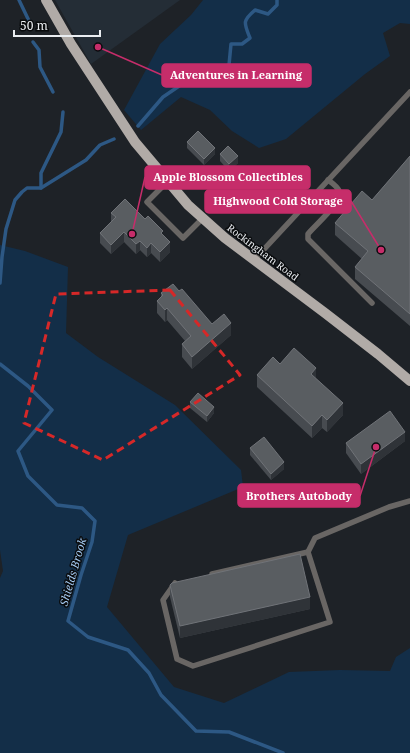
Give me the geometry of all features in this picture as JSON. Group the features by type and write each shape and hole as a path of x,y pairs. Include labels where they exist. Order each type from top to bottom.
{"main road":[{"name":"Rockingham Road","path":"46,0 71,44 135,142 188,206 254,260 378,354 410,381"}],"lane":[{"path":"254,260 410,92"},
{"path":"328,180 339,189 340,195 337,202 308,234 308,240 372,303"},
{"path":"167,182 147,202 183,238 202,219"},
{"path":"184,580 176,582 163,600 177,659 193,666 330,622 308,552 315,538 389,507 410,501"},
{"path":"207,575 308,552"}],"highlighted area":[{"path":"170,290 240,375 103,460 24,423 56,294"}],"shaded area":[{"path":"55,0 180,0 91,64"},
{"path":"203,0 410,0 410,24 400,23 383,33 390,56 365,74 286,139 259,148 232,131 210,110 181,97 141,130 124,110 160,44 191,15"},
{"path":"0,245 25,251 68,267 66,333 98,357 175,405 241,470 243,487 128,535 107,607 174,687 224,703 289,672 340,670 390,671 396,657 410,648 410,753 0,753 0,578 3,571 0,550"}],"building":[{"path":"198,131 215,148 204,159 187,142"},
{"path":"228,146 238,156 229,164 220,154"},
{"path":"410,156 410,314 355,267 368,251 335,223 362,191 372,200"},
{"path":"125,199 145,219 148,216 163,231 161,233 170,242 160,252 151,243 147,248 140,241 136,244 124,232 111,245 100,233 116,217 111,213"},
{"path":"173,284 179,291 182,289 212,324 224,314 231,323 192,357 182,344 191,336 167,308 165,310 157,301 163,295 161,293"},
{"path":"294,348 316,368 311,374 343,403 327,420 322,415 312,426 257,375 273,357 280,364"},
{"path":"198,393 214,407 207,416 190,402"},
{"path":"390,411 405,432 361,464 346,443"},
{"path":"264,437 284,462 271,474 250,448"},
{"path":"300,554 310,597 180,626 170,585 172,583"}],"waterway":[{"path":"19,0 30,23"},
{"name":"Shields Brook","path":"138,126 163,97 191,78 204,80 214,78 218,68 229,65 231,44 242,44 250,38 245,22 248,17 255,10 268,14 277,5 277,0"},
{"path":"33,42 39,50 40,67 53,92"},
{"path":"41,188 41,173 61,132 63,112"},
{"name":"Shields Brook","path":"0,283 6,229 15,200 27,188 41,188 86,160 100,145 114,139"},
{"name":"Shields Brook","path":"0,364 28,386 52,410 18,451 28,476 57,505 82,508 95,521 92,542 68,621 88,637 128,650 149,673 161,695 196,731 229,732 283,753"}],"place":[{"name":"Adventures in Learning","path":"98,47"},
{"name":"Apple Blossom Collectibles","path":"132,234"},
{"name":"Highwood Cold Storage","path":"381,250"},
{"name":"Brothers Autobody","path":"376,447"}]}
